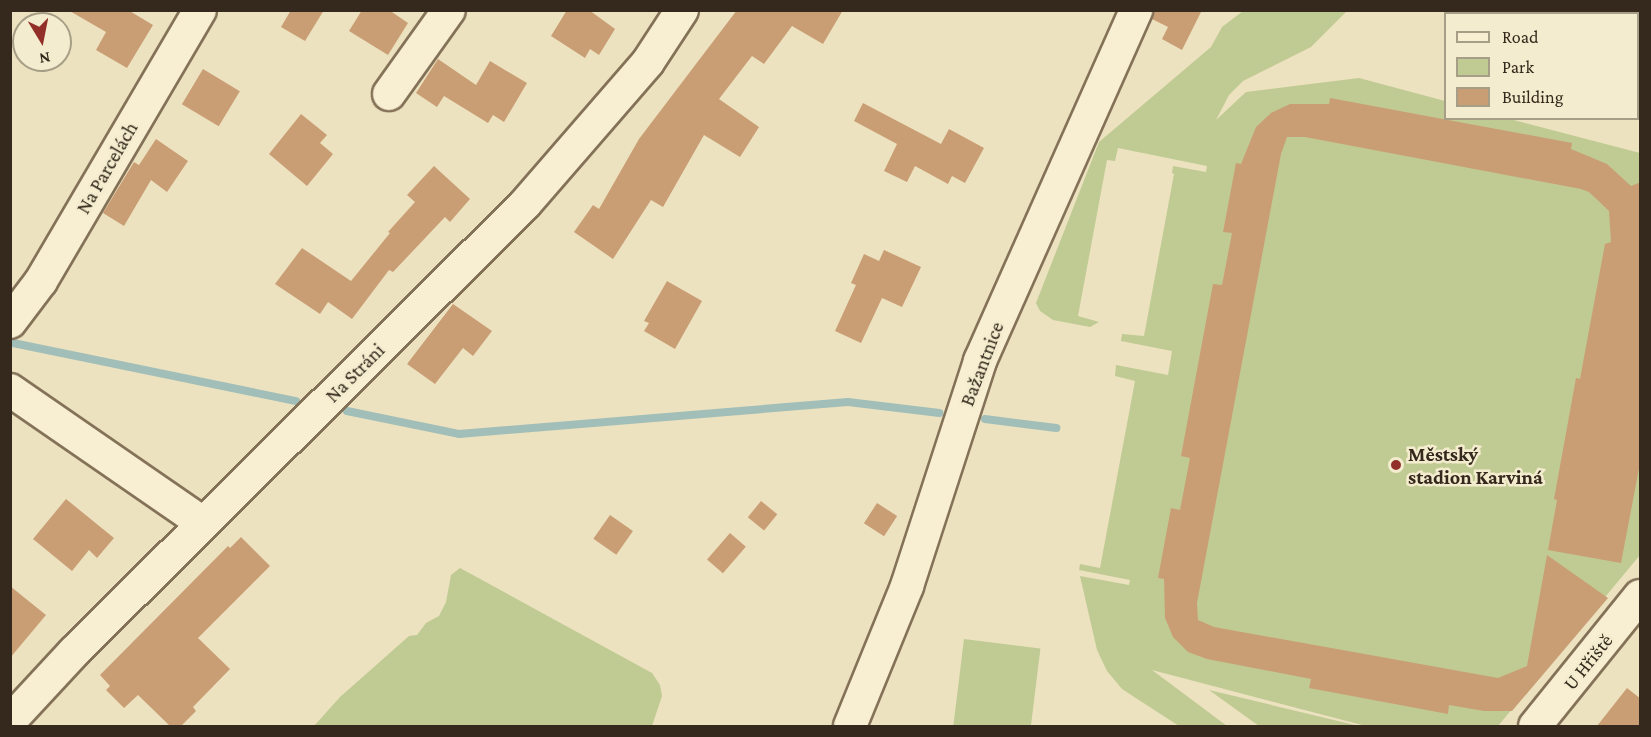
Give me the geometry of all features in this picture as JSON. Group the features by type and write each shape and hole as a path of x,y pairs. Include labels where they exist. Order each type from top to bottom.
{"street":[{"name":"Na Parcelách","path":"10,322 41,281 200,10"},
{"path":"389,94 449,10"},
{"name":"Na Stráni","path":"10,721 74,652 525,204 648,62 682,10"},
{"name":"Bažantnice","path":"850,726 907,586 980,361 1136,10"},
{"path":"10,390 203,523"},
{"name":"U Hřiště","path":"1534,726 1641,596"}],"green space":[{"name":"Městský stadion Karviná","path":"1243,11 1347,11 1311,47 1243,81 1229,95 1216,120 1246,92 1359,78 1444,101 1444,120 1514,120 1640,153 1640,555 1498,726 1366,726 1152,670 1227,726 1179,726 1122,689 1107,671 1097,650 1080,576 1129,585 1130,580 1079,570 1080,564 1100,568 1135,381 1115,376 1116,365 1168,375 1172,351 1121,341 1122,334 1144,336 1174,174 1172,173 1173,166 1206,172 1207,166 1118,148 1115,161 1107,160 1078,316 1099,322 1090,327 1053,320 1040,311 1036,303 1099,142 1211,47 1222,27"},
{"path":"460,568 652,673 660,685 662,696 652,726 314,726 340,697 409,636 417,635 426,623 439,616 446,602 451,575"},
{"path":"964,639 1040,648 1031,726 953,726"},
{"path":"1209,690 1359,726 1259,726"}],"building":[{"path":"68,10 128,10 153,25 127,68 96,50 106,32"},
{"path":"291,10 324,10 305,41 281,27"},
{"path":"362,10 389,10 408,23 388,55 349,31"},
{"path":"567,10 589,10 615,29 599,55 590,49 585,58 551,36"},
{"path":"737,10 843,10 823,44 792,26 764,64 752,56 719,99 759,127 740,157 704,135 663,207 651,200 613,259 574,232 593,205 599,209 639,139"},
{"path":"1154,10 1202,10 1182,50 1162,39 1168,27 1152,19"},
{"path":"438,59 476,85 490,61 527,83 504,122 493,115 488,123 444,96 437,107 416,93"},
{"path":"203,69 240,91 219,126 182,104"},
{"path":"1330,98 1572,143 1571,149 1607,164 1631,186 1641,182 1641,458 1621,563 1548,550 1557,500 1554,499 1576,378 1580,379 1605,244 1611,242 1609,211 1589,192 1581,189 1305,137 1287,137 1281,154 1197,603 1198,620 1214,627 1498,678 1527,666 1547,555 1608,598 1512,711 1484,711 1449,705 1448,714 1309,688 1311,679 1207,659 1188,652 1173,637 1165,618 1164,579 1158,578 1171,508 1180,510 1190,458 1181,456 1213,284 1222,285 1232,233 1223,232 1236,163 1241,164 1256,127 1271,113 1290,104 1329,104"},
{"path":"863,103 941,144 949,129 984,148 965,183 952,176 948,184 915,166 907,182 884,171 897,144 854,121"},
{"path":"301,114 327,135 320,143 333,154 307,186 269,154"},
{"path":"156,139 188,161 167,192 151,180 124,226 103,213 134,162 139,165"},
{"path":"434,166 470,199 450,222 445,217 393,272 389,270 352,319 328,302 320,314 275,284 302,248 351,281 390,233 388,232 415,202 407,195"},
{"path":"884,250 921,267 902,307 882,298 861,343 835,331 856,285 851,283 864,254 879,261"},
{"path":"667,281 702,301 675,349 644,331 649,323 644,321"},
{"path":"453,304 492,331 473,356 463,348 435,384 407,364"},
{"path":"66,499 114,538 97,558 89,550 72,571 33,539"},
{"path":"761,501 777,514 764,531 748,517"},
{"path":"877,503 897,516 884,536 864,523"},
{"path":"610,515 633,531 616,555 593,539"},
{"path":"730,533 746,547 723,573 707,559"},
{"path":"241,537 270,566 198,638 230,669 193,707 196,711 181,726 170,726 138,695 124,708 106,690 110,686 100,675 228,546 230,548"},
{"path":"10,586 46,615 10,658"},
{"path":"1627,688 1641,699 1641,726 1597,726"}],"waterway":[{"path":"13,343 296,401"},
{"path":"347,411 459,434 848,402 939,413"},
{"path":"985,419 1056,428"}],"place":[{"name":"Městský stadion Karviná","path":"1396,465"}]}
